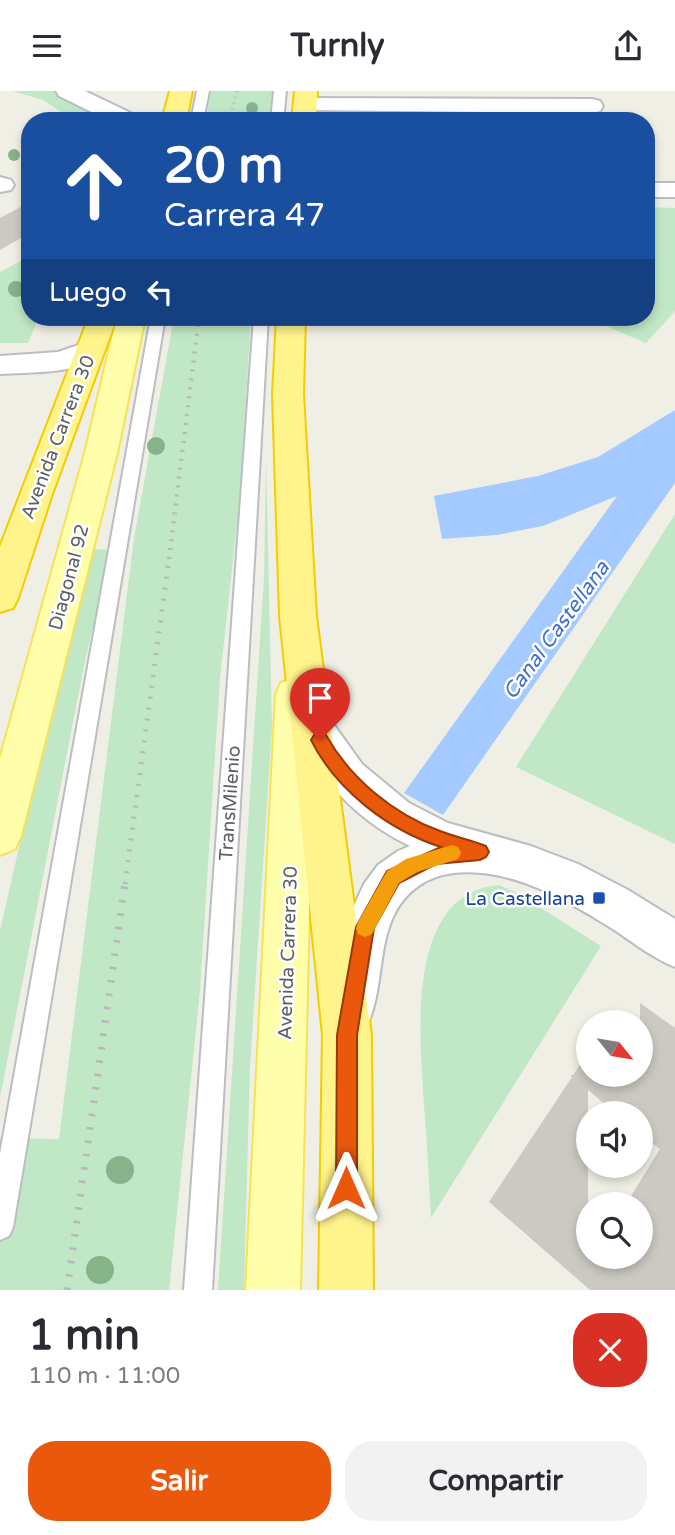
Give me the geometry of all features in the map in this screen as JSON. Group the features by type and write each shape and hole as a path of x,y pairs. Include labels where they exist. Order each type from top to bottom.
{"highway":[{"path":"176,112 181,91"},
{"name":"Avenida Carrera 30","path":"0,598 8,554 99,326"},
{"name":"Avenida Carrera 30","path":"292,326 288,394 298,616 347,1035 346,1290"}],"main road":[{"name":"Diagonal 92","path":"0,836 102,453 129,326"},
{"name":"Avenida Carrera 30","path":"273,1290 298,616"}],"street":[{"path":"67,91 110,112"},
{"path":"305,106 592,106"},
{"path":"655,190 675,190"},
{"path":"0,365 46,363 90,350"},
{"path":"310,723 329,757 356,787 390,814 433,837 549,872 633,918 675,945"},
{"path":"347,1035 365,927 393,877 434,857 457,852 480,852"}],"lane":[{"path":"199,112 203,91"},
{"path":"278,112 280,91"},
{"path":"0,1227 156,326"},
{"name":"TransMilenio","path":"198,1290 260,326"}],"green space":[{"path":"13,91 54,91 90,112 61,112 43,100"},
{"path":"211,91 273,91 271,112 208,112"},
{"path":"655,207 675,208 675,311 646,343 606,326 655,326"},
{"path":"21,261 21,326 35,326 28,343 0,343 0,272"},
{"path":"172,326 250,326 240,497 220,678 200,991 169,1290 0,1290 0,1138 59,1139 134,538"},
{"path":"266,457 272,728 250,1067 244,1290 218,1290 264,577"},
{"path":"675,514 675,844 516,767"},
{"path":"94,549 111,550 84,666 0,1098 0,931 63,653"},
{"path":"499,885 517,893 601,946 431,1218 421,1044 424,973 432,941 447,913 468,894"}],"water":[{"name":"Canal Castellana","path":"675,410 675,483 443,815 404,793 617,496 543,526 497,535 442,539 434,496 538,476 598,457"}],"building":[{"path":"21,207 21,238 0,250 0,218"},
{"path":"640,1003 650,1010 640,1010"},
{"path":"653,1012 675,1028 675,1290 590,1290 489,1202 572,1077 570,1075 576,1071 576,1087 653,1087","holes":["588,1090 601,1101 653,1101 653,1144 660,1149 653,1160 653,1178 642,1178 633,1192 653,1192 653,1269 576,1269 576,1192 588,1192 588,1178 576,1178 576,1101 588,1101"]}],"railway":[{"path":"231,112 237,91"},
{"path":"169,559 198,326"},
{"path":"125,884 169,558"},
{"path":"67,1290 125,883"}],"slow traffic":[{"path":"365,928 376,903 393,877 412,865 452,853"}],"place":[{"name":"La Castellana","path":"599,898"}],"route":[{"path":"320,740 329,757 356,787 390,814 433,837 480,852 457,852 434,857 412,865 393,877 376,903 365,927 347,1035 346,1188"}]}
